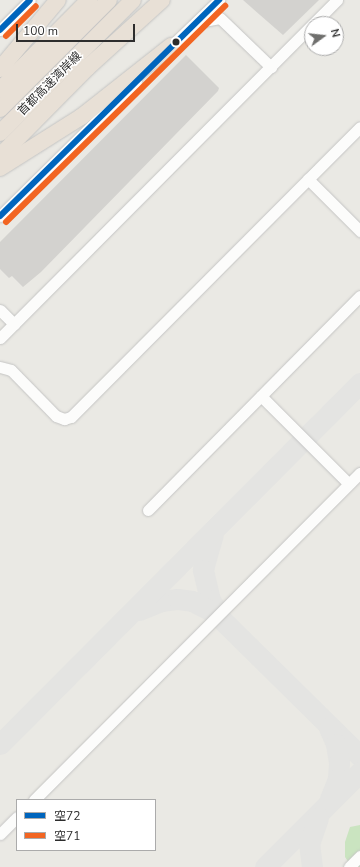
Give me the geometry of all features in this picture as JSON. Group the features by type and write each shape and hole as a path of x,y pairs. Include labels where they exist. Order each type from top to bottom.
{"highway":[{"path":"0,69 32,14 44,0"},
{"path":"0,69 58,0"},
{"path":"0,90 89,0"},
{"name":"首都高速湾岸線","path":"0,109 109,0"},
{"name":"首都高速湾岸線","path":"0,133 133,0"},
{"path":"0,156 114,43 162,0"},
{"path":"0,168 81,117 171,46"}],"street":[{"path":"0,30 30,0"},
{"path":"0,216 219,0"},
{"path":"222,0 223,11 229,20 273,65"},
{"path":"322,16 337,0"},
{"path":"194,24 220,18 273,65"},
{"path":"0,338 304,34"},
{"path":"0,366 11,370 56,416 64,419 71,417 360,127"},
{"path":"308,179 360,231"},
{"path":"148,510 360,296"},
{"path":"0,310 14,324"},
{"path":"261,396 349,484"},
{"path":"35,799 360,473"},
{"path":"0,834 16,818"},
{"path":"349,867 360,856"}],"green space":[{"path":"360,825 360,867 352,867 345,857 345,842 350,827"}],"building":[{"path":"243,0 319,0 283,35"},
{"path":"186,55 219,88 218,91 41,272 23,287 12,276 9,278 0,269 0,242"}],"taxiway":[{"path":"0,744 360,383"},
{"path":"213,534 203,570 210,600 220,616"},
{"path":"139,610 161,601 178,599 192,601 214,612 360,756"},
{"path":"329,728 336,744 339,763 338,779 330,799"},
{"path":"265,867 360,772"},
{"path":"312,867 309,844 318,818"}],"transit line":[{"name":"空72","path":"0,30 30,0"},
{"name":"空72","path":"0,216 219,0"},
{"name":"空71","path":"6,36 36,6"},
{"name":"空71","path":"6,222 225,6"}]}
